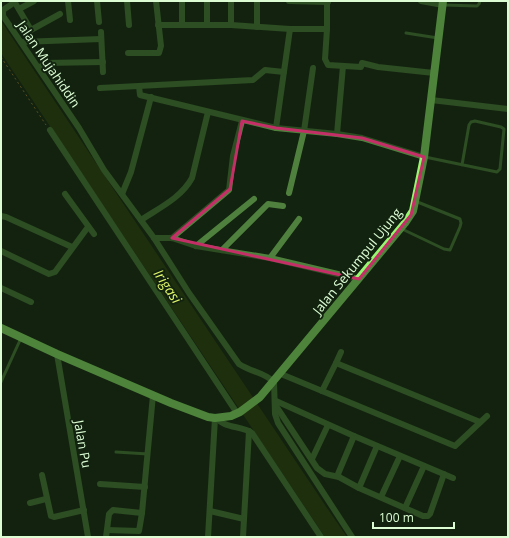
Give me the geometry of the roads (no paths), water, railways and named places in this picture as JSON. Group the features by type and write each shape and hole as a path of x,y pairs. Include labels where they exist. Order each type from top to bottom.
{"main road":[{"name":"Jalan Sekumpul Ujung","path":"239,413 260,397 281,374 411,215 424,157 443,3"},
{"path":"1,328 57,354 202,415 225,418 239,413"}],"street":[{"path":"20,9 34,1"},
{"path":"68,1 70,20"},
{"path":"97,1 99,22"},
{"path":"127,1 129,25"},
{"path":"128,53 159,53 161,46 156,1"},
{"path":"182,1 182,25"},
{"path":"207,1 207,25"},
{"path":"230,25 231,1"},
{"path":"257,1 257,27"},
{"path":"289,1 327,1 326,62 328,65 361,67 362,63 434,73"},
{"path":"421,1 443,3"},
{"path":"2,14 3,10 14,2 20,9 31,30 60,14"},
{"name":"Jalan Mujahiddin","path":"2,14 79,128 104,170 142,220 189,293 239,364 246,369 268,377 274,382"},
{"path":"158,25 230,25 290,29 327,29"},
{"path":"276,128 290,29"},
{"path":"21,42 101,36 103,72"},
{"path":"39,68 45,63 103,62"},
{"path":"337,134 343,66"},
{"path":"289,194 304,131 312,68"},
{"path":"100,88 253,80 265,70 284,72"},
{"path":"139,86 140,95 242,121 276,128 362,138 424,157"},
{"path":"122,194 131,172 151,97"},
{"path":"431,100 508,109"},
{"path":"142,220 177,196 187,187 192,178 208,112"},
{"path":"172,238 229,190 233,156 242,121"},
{"path":"50,130 239,413"},
{"path":"65,194 94,234"},
{"path":"196,246 254,199"},
{"path":"222,250 268,204 283,206"},
{"path":"1,216 72,247"},
{"path":"270,258 299,219"},
{"path":"1,251 49,274 55,272 88,226"},
{"path":"154,238 172,238 196,246 270,258 359,279"},
{"path":"1,288 31,302"},
{"path":"322,391 341,352"},
{"name":"Jalan Pu","path":"57,354 88,537"},
{"path":"336,363 480,422"},
{"path":"281,374 455,446 487,416"},
{"path":"274,382 276,418 278,423 352,537"},
{"path":"107,530 139,531 145,487 153,395"},
{"path":"276,404 453,478"},
{"path":"276,404 317,468 324,474 339,477 359,488 423,516 428,516 430,514 444,474"},
{"path":"216,418 221,423 249,431 321,537"},
{"path":"208,537 216,418"},
{"path":"312,459 328,425"},
{"path":"243,537 249,431"},
{"path":"339,477 338,474 354,436"},
{"path":"359,488 378,446"},
{"path":"381,497 400,456"},
{"path":"405,508 424,466"},
{"path":"42,475 46,499 52,517 84,510"},
{"path":"100,484 145,487"},
{"path":"30,503 46,499"},
{"path":"106,537 108,514 110,511 114,510 142,513"},
{"path":"210,511 244,519"}],"lane":[{"path":"443,3 478,6 480,1"},
{"path":"406,33 438,38"},
{"path":"424,157 494,172 499,171 504,129 474,121 471,122 469,125 462,165"},
{"path":"401,228 444,249 450,250 461,223 460,219 415,201"},
{"path":"1,382 21,338"},
{"path":"116,452 148,454"}],"water":[{"name":"Irigasi","path":"1,21 347,537 325,537 1,53"}]}
